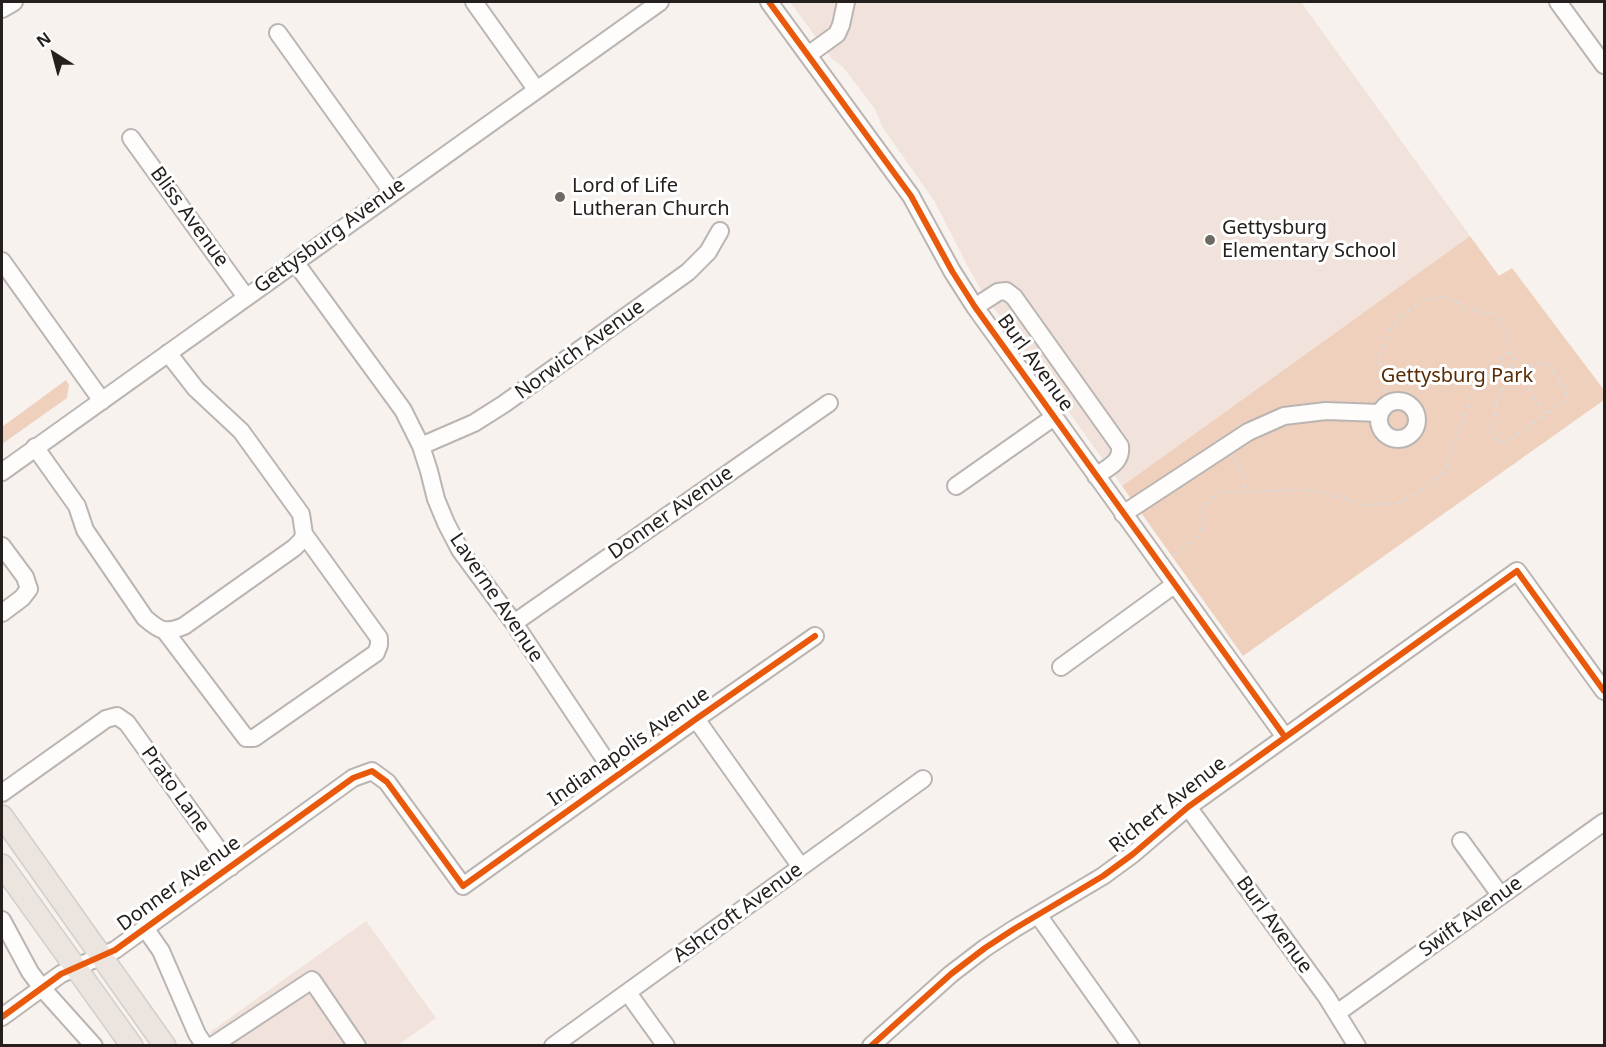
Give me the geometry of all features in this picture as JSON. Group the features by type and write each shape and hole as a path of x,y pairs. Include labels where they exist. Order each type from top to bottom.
{"main road":[{"path":"2,816 165,1046"},
{"path":"2,865 132,1046"}],"street":[{"path":"2,9 14,2"},
{"path":"474,2 537,89"},
{"name":"Gettysburg Avenue","path":"2,472 660,2"},
{"name":"Burl Avenue","path":"769,2 911,196 952,271 975,307 1284,737"},
{"path":"808,55 837,34 846,2"},
{"path":"1558,2 1605,65"},
{"path":"278,33 392,192"},
{"name":"Bliss Avenue","path":"131,138 246,297"},
{"name":"Norwich Avenue","path":"421,446 474,423 504,404 670,286 708,252 720,231"},
{"path":"2,261 102,401"},
{"name":"Laverne Avenue","path":"295,262 403,410 421,446 436,499 460,550 514,623 616,776"},
{"path":"975,307 998,292 1006,291 1021,306 1120,446 1121,454 1117,461 1096,476"},
{"path":"35,447 77,506 85,530 145,618 165,631 246,738 254,738 376,653 379,645 378,638 304,534 301,514 241,431 196,389 168,353"},
{"name":"Donner Avenue","path":"514,623 828,403"},
{"path":"1124,514 1248,432 1284,416 1385,408"},
{"path":"956,486 1054,417"},
{"path":"165,631 184,626 294,548 302,540 304,534"},
{"path":"2,546 25,578 29,589 22,598 2,613"},
{"name":"Richert Avenue","path":"871,1046 951,974 985,948 1103,876 1188,807 1517,571 1605,692"},
{"path":"1061,667 1174,585"},
{"name":"Indianapolis Avenue","path":"463,886 815,636"},
{"name":"Prato Lane","path":"2,793 106,719 117,716 127,723 231,867"},
{"path":"696,719 801,867"},
{"name":"Donner Avenue","path":"2,1017 61,974 115,950 353,778 372,771 387,782 463,886"},
{"name":"Ashcroft Avenue","path":"553,1046 923,779"},
{"name":"Burl Avenue","path":"1188,807 1337,1013 1357,1046"},
{"name":"Swift Avenue","path":"1337,1013 1605,822"},
{"path":"1461,841 1501,896"},
{"path":"1038,915 1131,1046"},
{"path":"2,920 30,972 94,1046"},
{"path":"145,928 161,951 197,1034 205,1046"},
{"path":"212,1046 312,980 357,1046"},
{"path":"628,993 666,1046"}],"path":[{"path":"1385,408 1379,354 1390,329 1406,312 1422,301 1439,297 1453,300 1480,312 1491,313 1500,320 1509,353 1514,357 1515,362 1508,368 1500,361 1501,356 1509,353"},
{"path":"1537,363 1550,365 1567,393 1565,401 1546,414 1506,442 1497,441 1491,432 1500,391 1537,363"},
{"path":"1160,566 1193,541 1201,532 1203,510 1209,499 1223,492 1308,490 1364,505 1400,503 1430,484 1445,470 1472,396 1483,379 1502,365"},
{"path":"1512,366 1546,414"},
{"path":"1226,446 1240,471 1246,491"}],"shaded area":[{"name":"Gettysburg Elementary School","path":"790,2 1301,2 1470,236 1122,486 981,290 935,202 883,128 875,109 843,67 832,59"},
{"path":"366,921 436,1018 398,1045 220,1045 210,1032"}],"green space":[{"name":"Gettysburg Park","path":"1470,236 1499,276 1512,268 1604,390 1604,400 1243,656 1122,486"},
{"path":"66,380 69,385 67,398 2,444 2,427"}],"cycle path":[{"path":"769,2 911,196 952,271 975,307 1285,737"},
{"path":"871,1046 951,974 985,948 1103,876 1133,854 1188,807 1517,571 1604,691"},
{"path":"2,1017 61,974 115,950 353,778 372,771 387,782 463,886 815,636"}],"place":[{"name":"Lord of Life Lutheran Church","path":"560,197"},
{"name":"Gettysburg Elementary School","path":"1210,240"}]}
